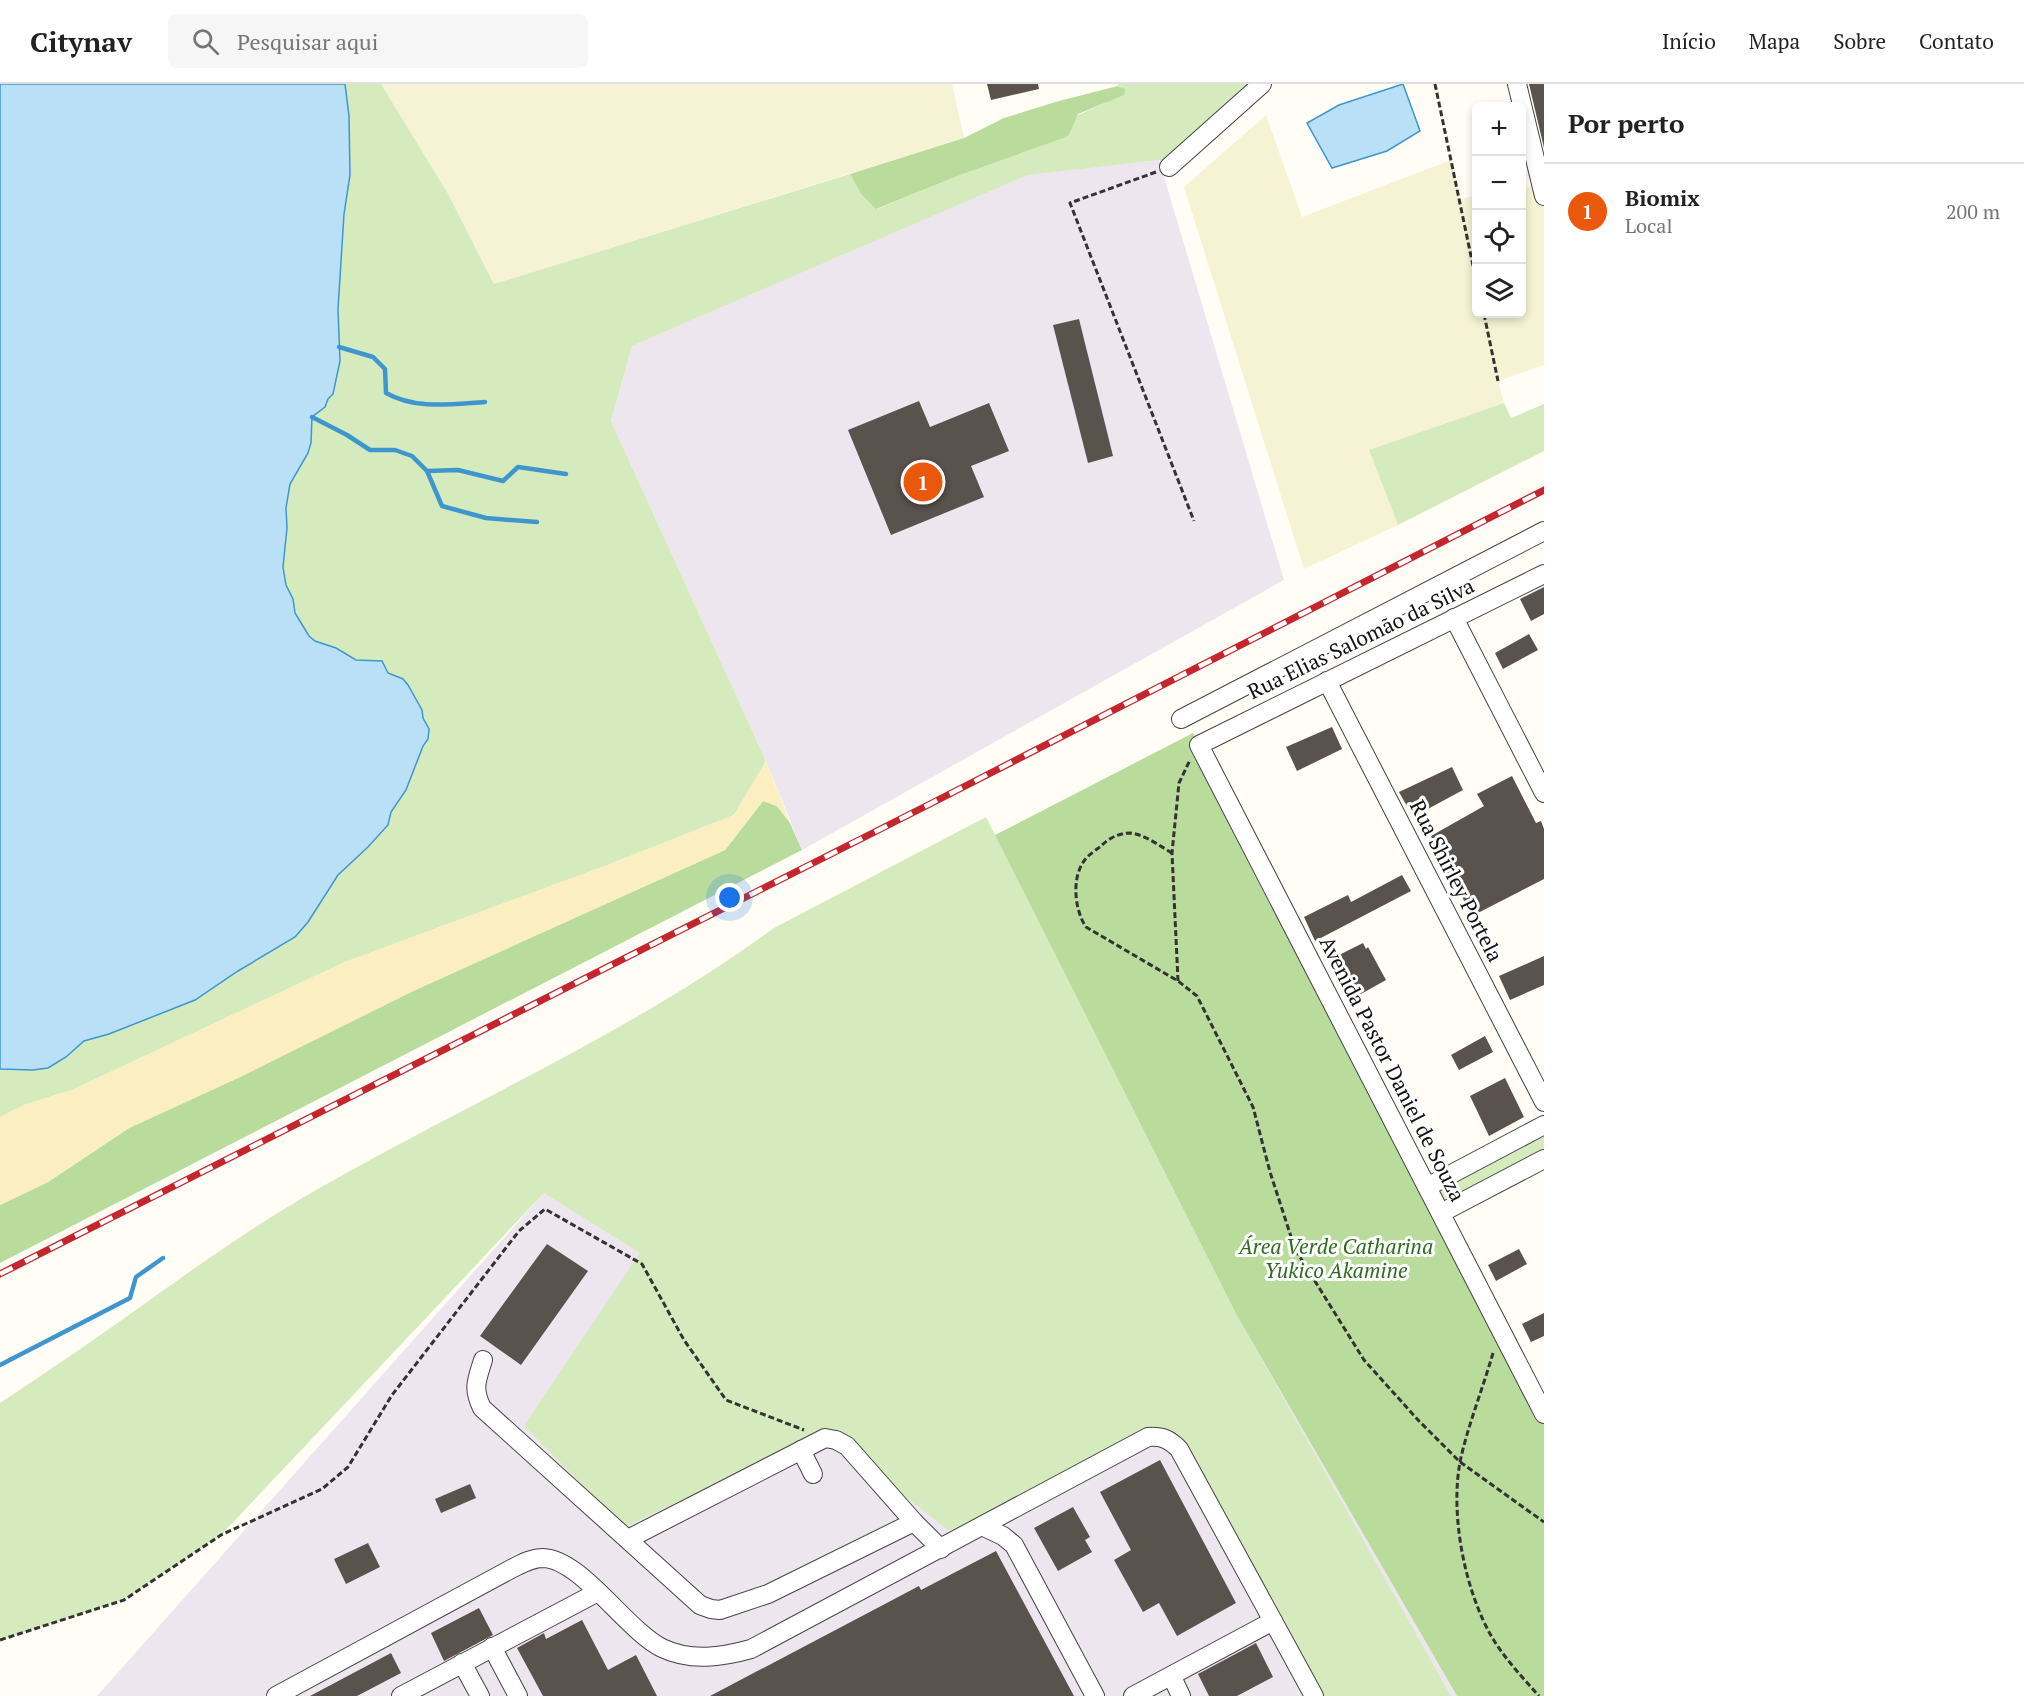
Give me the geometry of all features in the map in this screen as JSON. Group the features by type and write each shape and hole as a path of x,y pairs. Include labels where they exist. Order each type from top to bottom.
{"street":[{"path":"1169,167 1262,84"},
{"path":"1517,84 1544,196"},
{"path":"1181,719 1544,531"},
{"name":"Rua Elias Salomão da Silva","path":"1199,745 1544,574"},
{"path":"1454,618 1544,793"},
{"name":"Rua Shirley Portela","path":"1327,681 1544,1102"},
{"name":"Avenida Pastor Daniel de Souza","path":"1199,745 1544,1414"},
{"path":"1427,1187 1544,1125"},
{"path":"1441,1213 1544,1159"},
{"path":"483,1360 475,1388 476,1397 482,1408 700,1605 720,1610 768,1594 914,1522"},
{"path":"276,1696 528,1561 544,1558 563,1562 642,1635 663,1648 681,1655 693,1656 728,1655 752,1649 1148,1437 1160,1436 1172,1442 1179,1449 1314,1696"},
{"path":"628,1539 825,1438 836,1440 847,1446 941,1549"},
{"path":"801,1450 813,1474"},
{"path":"982,1526 1003,1536 1014,1545 1095,1696"},
{"path":"401,1696 426,1690 462,1663 598,1592"},
{"path":"1134,1696 1273,1621"},
{"path":"492,1647 518,1696"},
{"path":"462,1663 480,1696"},
{"path":"1172,1677 1181,1696"}],"path":[{"path":"1435,84 1473,264"},
{"path":"1169,167 1070,203 1194,521"},
{"path":"1485,318 1498,381"},
{"path":"1178,981 1172,853 1179,783 1199,745"},
{"path":"1172,853 1133,833 1120,834 1105,842 1083,862 1078,877 1077,899 1080,918 1086,927 1178,981 1197,996 1253,1107 1270,1172 1295,1249 1364,1360 1460,1462 1544,1522"},
{"path":"0,1640 124,1600 221,1535 322,1489 348,1467 393,1395 519,1231 545,1209 642,1264 684,1340 726,1400 825,1438"},
{"path":"1500,1329 1460,1462 1459,1539 1479,1609 1493,1639 1518,1674 1539,1696"}],"shaded area":[{"path":"381,84 952,84 964,138 494,284 447,192"},
{"path":"1266,115 1302,217 1451,160 1459,199 1472,197 1472,318 1526,318 1526,187 1544,184 1544,365 1498,381 1504,403 1369,450 1398,525 1304,569 1184,187"},
{"path":"1159,160 1284,580 802,850 766,761 611,421 632,346 1027,174"},
{"path":"544,1193 1236,1314 1457,1696 97,1696"}],"green space":[{"path":"345,84 381,84 447,192 494,284 850,174 861,194 877,209 963,174 1064,138 1069,135 1076,116 1105,103 1122,87 1118,84 1262,84 1169,167 1159,160 1027,175 632,346 611,421 766,761 734,815 605,866 345,962 72,1090 24,1105 0,1117 0,1069 48,1068 66,1057 84,1041 109,1034 195,1000 295,937 323,900 338,875 368,848 388,825 391,812 406,790 429,736 429,729 420,705 408,685 388,673 385,666 377,660 356,660 309,636 295,613 283,567 287,528 286,508 290,485 308,453 312,417 325,407 340,361 338,309 344,214 350,175 349,116"},
{"path":"1118,86 1125,89 1124,95 1078,114 1069,135 1064,138 963,174 876,209 861,194 850,174 964,138 1004,118"},
{"path":"1504,403 1511,418 1544,404 1544,451 1398,525 1369,450"},
{"name":"Área Verde Catharina Yukico Akamine","path":"1193,733 1544,1414 1544,1696 1457,1696 1236,1314 995,835"},
{"path":"763,801 777,806 790,823 802,850 0,1263 0,1205 48,1182 129,1128 240,1077 413,991 725,850"},
{"path":"986,817 1236,1314 1451,1696 1314,1696 1179,1449 1160,1436 982,1526 948,1530 821,1437 624,1527 524,1426 640,1253 544,1193 221,1535 124,1600 0,1640 0,1403 218,1252 299,1200 358,1166 601,1037 718,967 774,928"},
{"path":"1544,1125 1544,1159 1441,1213 1427,1187"}],"sand":[{"path":"766,761 790,823 777,806 763,801 725,850 413,991 240,1077 129,1128 48,1182 0,1205 0,1117 24,1105 72,1090 345,962 605,866 734,815"}],"water":[{"path":"0,84 345,84 349,116 350,175 344,214 338,309 340,361 333,394 325,407 312,417 311,443 308,453 290,484 286,508 287,528 283,567 295,613 309,636 356,660 382,661 388,673 403,679 408,685 422,710 423,718 429,729 428,739 423,746 406,790 391,812 388,825 338,875 308,922 295,937 195,1000 109,1034 84,1041 66,1057 48,1068 33,1070 0,1069"},
{"path":"1403,84 1420,131 1387,151 1332,168 1307,123 1339,105"}],"building":[{"path":"987,84 1038,84 1039,89 991,100"},
{"path":"1529,84 1544,84 1544,148"},
{"path":"1079,319 1113,456 1088,463 1053,325"},
{"path":"919,401 930,427 989,403 1009,451 971,466 984,497 891,535 848,430"},
{"path":"1544,587 1544,614 1531,621 1520,599"},
{"path":"1529,634 1538,650 1503,669 1495,653"},
{"path":"1332,727 1342,749 1297,771 1286,747"},
{"path":"1452,767 1463,790 1413,817 1399,792"},
{"path":"1512,776 1536,823 1541,821 1544,829 1544,879 1472,916 1447,874 1431,836 1484,806 1477,794"},
{"path":"1402,875 1411,891 1315,941 1304,917 1348,895 1351,902"},
{"path":"1363,943 1366,949 1368,947 1386,980 1352,999 1343,983 1347,981 1335,957"},
{"path":"1544,956 1544,985 1510,1000 1499,976"},
{"path":"1485,1036 1493,1052 1459,1070 1451,1055"},
{"path":"1505,1078 1524,1117 1489,1136 1470,1096"},
{"path":"547,1244 588,1271 521,1365 480,1336"},
{"path":"1519,1249 1527,1264 1496,1281 1488,1265"},
{"path":"1544,1313 1544,1336 1531,1342 1522,1324"},
{"path":"1160,1460 1236,1603 1177,1636 1159,1603 1143,1612 1114,1560 1131,1550 1100,1492"},
{"path":"470,1484 476,1498 441,1513 435,1499"},
{"path":"1073,1507 1090,1537 1085,1540 1092,1552 1058,1571 1034,1528"},
{"path":"368,1543 380,1567 346,1584 334,1559"},
{"path":"996,1551 1074,1696 710,1696 919,1586 921,1590"},
{"path":"479,1608 493,1635 444,1661 431,1633"},
{"path":"582,1620 608,1670 636,1655 657,1696 543,1696 517,1648 544,1633 546,1639"},
{"path":"1256,1643 1273,1677 1237,1696 1209,1696 1198,1674"},
{"path":"391,1653 401,1673 357,1696 310,1696"}],"waterway":[{"path":"339,347 373,357 385,369 386,393 398,398 409,402 434,405 485,402"},
{"path":"312,417 370,450 395,450 412,456 427,471 458,470 503,481 518,467 566,474"},
{"path":"427,471 442,506 486,518 537,522"},
{"path":"0,1365 130,1298 136,1277 163,1258"}],"railway":[{"path":"0,1274 930,804 1544,490"}],"place":[{"name":"Biomix","path":"923,482"}]}
